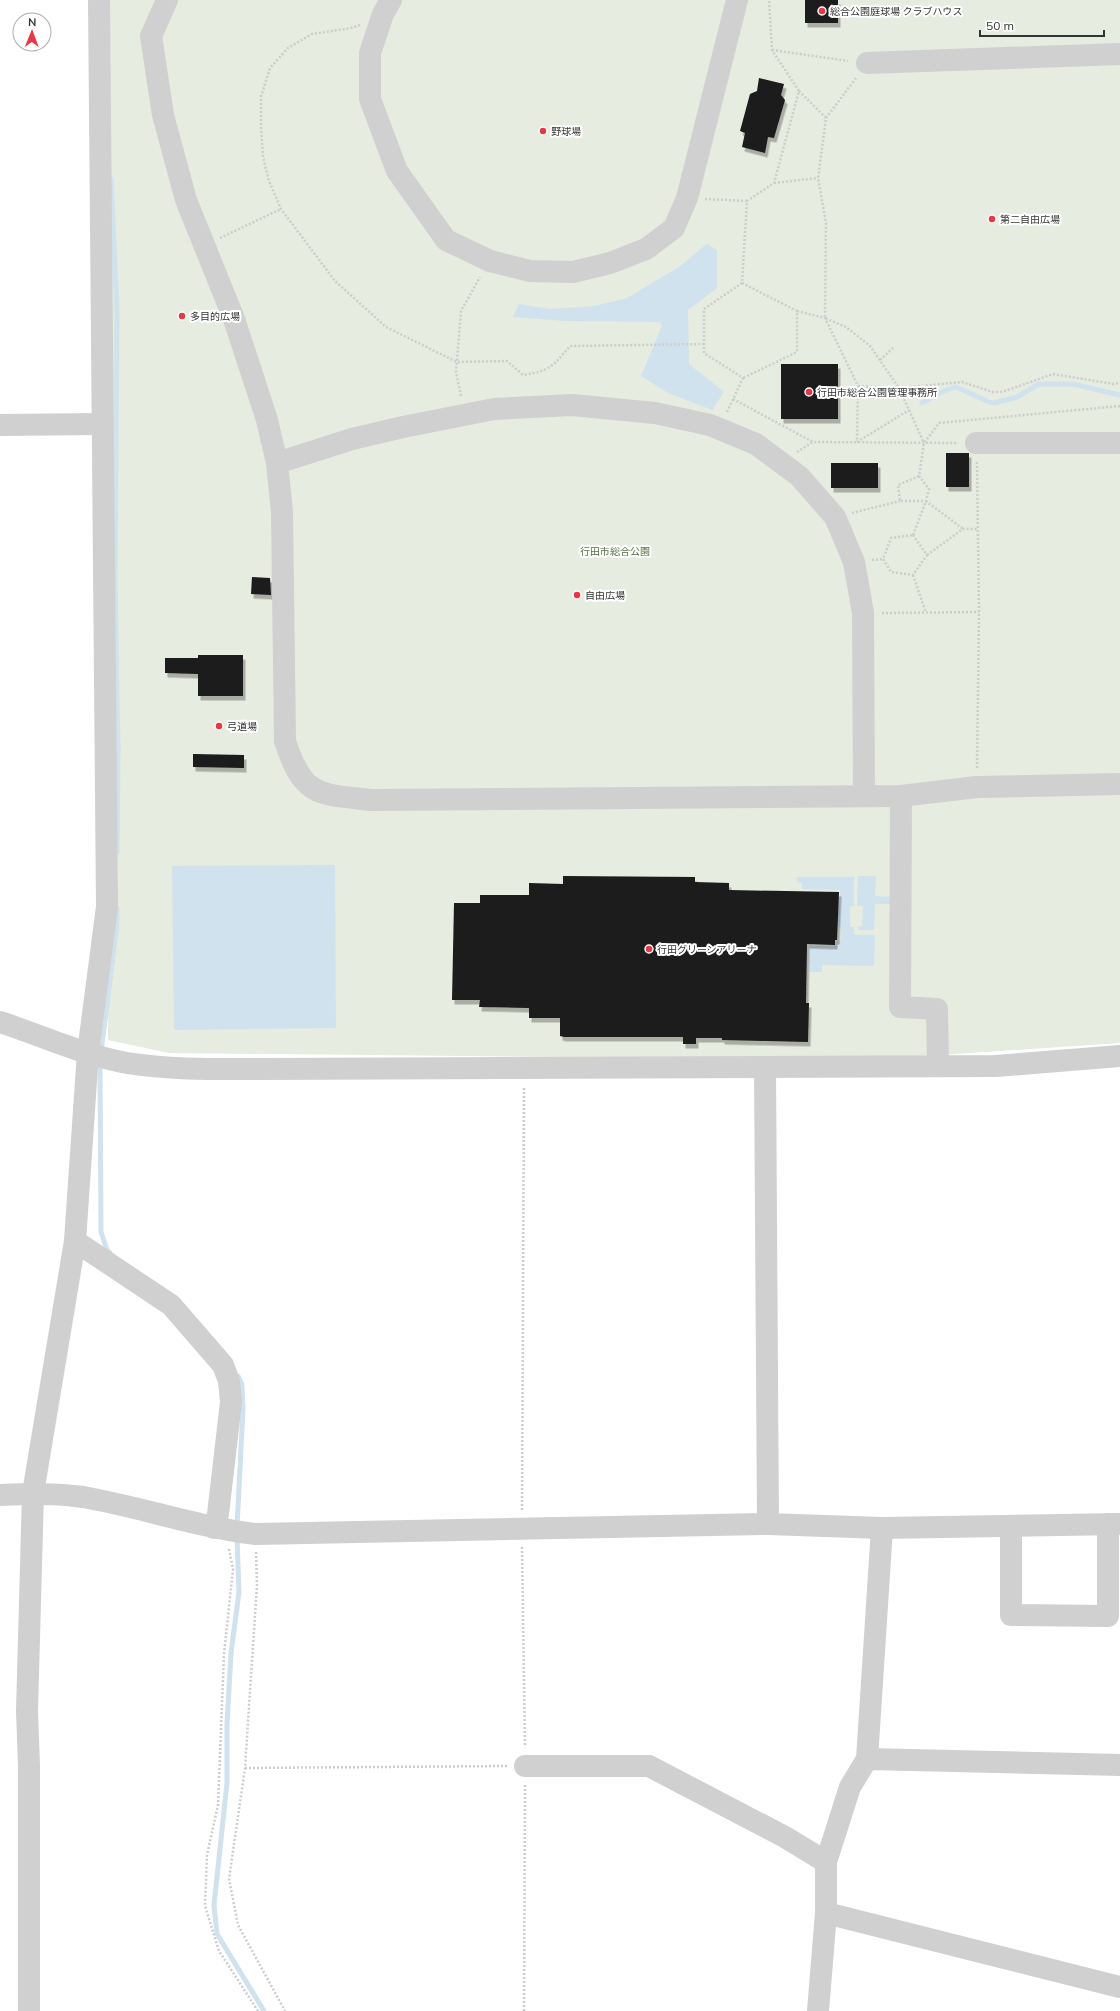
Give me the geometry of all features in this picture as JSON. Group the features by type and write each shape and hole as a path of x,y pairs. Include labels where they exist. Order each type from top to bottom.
{"street":[{"path":"29,2011 29,1766 27,1711 32,1493 74,1241 88,1052 107,907 98,0"},
{"path":"167,0 151,36 163,115 186,200 234,319 267,420 276,464 282,512 285,741 292,763 307,785 325,795 371,800 901,796 977,787 1120,784"},
{"path":"387,7 370,53 370,99 397,171 446,240 490,261 530,270 573,272 610,262 646,249 674,228 687,198 737,0"},
{"path":"867,63 1120,54"},
{"path":"276,464 352,439 403,426 494,409 572,405 655,413 710,425 756,444 799,476 835,517 854,562 863,613 864,796"},
{"path":"0,425 102,424"},
{"path":"976,443 1120,443"},
{"path":"901,796 900,1008 937,1010 938,1066"},
{"path":"0,1022 88,1052 127,1063 171,1068 269,1069 996,1066 1120,1056"},
{"path":"765,1067 768,1524"},
{"path":"74,1241 171,1305 223,1365 229,1381 231,1402 218,1514 220,1529"},
{"path":"0,1494 32,1493 82,1497 220,1529 256,1534 768,1524 882,1528 1114,1524 1108,1616 1011,1615 1011,1526"},
{"path":"818,2011 826,1913 826,1862 850,1788 867,1759 882,1528"},
{"path":"867,1759 1120,1765"},
{"path":"525,1766 649,1766 785,1837 826,1862"},
{"path":"826,1913 1120,1987"}],"path":[{"path":"769,0 772,50 798,91 826,118"},
{"path":"387,7 351,28 312,34 288,48 270,68 261,97 263,157 269,181 281,209 335,281 386,327 457,362 508,360 523,375 540,373 552,367 570,346 704,344"},
{"path":"772,50 867,63 826,118 818,178 826,223 825,318 858,386 857,442"},
{"path":"774,183 798,91"},
{"path":"687,198 747,201 774,183 818,178"},
{"path":"742,283 747,201"},
{"path":"204,246 281,209"},
{"path":"460,390 456,372 461,311 490,261"},
{"path":"742,283 797,311 825,318 846,327 870,346 899,388 924,442"},
{"path":"742,283 704,309 704,353 743,378"},
{"path":"797,311 797,352 743,378 733,399 813,442 976,443"},
{"path":"880,360 894,347"},
{"path":"858,386 899,388 962,382 993,392 1002,392 1053,374 1114,384 1120,383"},
{"path":"913,535 929,489 919,476 924,442 939,423 1120,406"},
{"path":"857,442 910,410"},
{"path":"975,419 979,612 977,787"},
{"path":"900,501 898,484 919,476"},
{"path":"835,517 900,501 926,501 963,530"},
{"path":"914,575 927,555 963,530 978,530"},
{"path":"913,535 927,555"},
{"path":"913,535 891,538 883,559 890,572 914,575"},
{"path":"914,575 926,613"},
{"path":"863,613 979,612"},
{"path":"220,1529 233,1569 224,1654 218,1805 207,1855 205,1906 219,1951 258,2011"},
{"path":"256,1534 257,1585 245,1768 229,1879 238,1925 284,2011"},
{"path":"524,2011 525,1766"}],"green space":[{"name":"行田市総合公園","path":"107,0 1120,0 1120,1043 939,1055 765,1059 169,1053 108,1040 111,168"}],"water":[{"path":"707,244 717,250 717,288 688,310 689,364 724,392 712,410 668,393 641,376 662,326 659,322 566,321 513,317 519,304 550,309 595,306 627,298 679,267"},
{"path":"335,865 336,1028 174,1030 172,866"},
{"path":"858,876 876,876 875,896 892,897 892,904 875,904 874,930 859,930 858,926 862,926 863,906 857,906"},
{"path":"797,877 854,877 854,906 850,906 850,927 854,927 854,935 875,935 874,966 822,965 822,972 809,972 809,946 836,946 837,941 841,941 841,927 838,927 840,890 802,889 802,883 797,882"}],"building":[{"name":"総合公園庭球場 クラブハウス","path":"805,0 838,0 838,23 805,23"},
{"path":"759,78 784,84 781,95 785,100 774,138 768,137 765,153 742,147 745,133 740,131 750,94 757,91"},
{"name":"行田市総合公園管理事務所","path":"781,364 838,364 838,419 781,419"},
{"path":"946,453 969,453 969,487 946,487"},
{"path":"831,463 878,463 878,488 831,488"},
{"path":"252,577 270,578 271,595 251,594"},
{"path":"198,655 243,655 243,696 198,696 198,674 165,673 165,658 198,658"},
{"path":"193,754 244,755 244,768 193,767"},
{"path":"563,876 695,877 695,882 729,883 729,890 839,892 837,940 835,940 835,945 807,944 806,1003 809,1003 808,1042 696,1038 696,1044 683,1044 683,1037 564,1037 560,1036 560,1018 529,1018 529,1008 479,1007 480,1000 452,1000 454,903 480,903 480,895 529,895 529,883 563,884"}],"waterway":[{"path":"111,179 117,310 115,580 118,750 117,853"},
{"path":"922,403 941,392 956,387 989,402 995,403 1017,397 1039,384 1073,384 1120,395"},
{"path":"101,1052 117,924 117,909"},
{"path":"100,1062 101,1232 107,1250 110,1253"},
{"path":"237,1527 243,1409 242,1384 238,1376"},
{"path":"237,1537 239,1592 231,1653 227,1724 227,1783 214,1905 217,1934 264,2011"}],"place":[{"name":"総合公園庭球場 クラブハウス","path":"822,11"},
{"name":"野球場","path":"543,131"},
{"name":"第二自由広場","path":"992,219"},
{"name":"多目的広場","path":"182,316"},
{"name":"行田市総合公園管理事務所","path":"809,392"},
{"name":"自由広場","path":"577,595"},
{"name":"弓道場","path":"219,726"},
{"name":"行田グリーンアリーナ","path":"649,949"}]}
